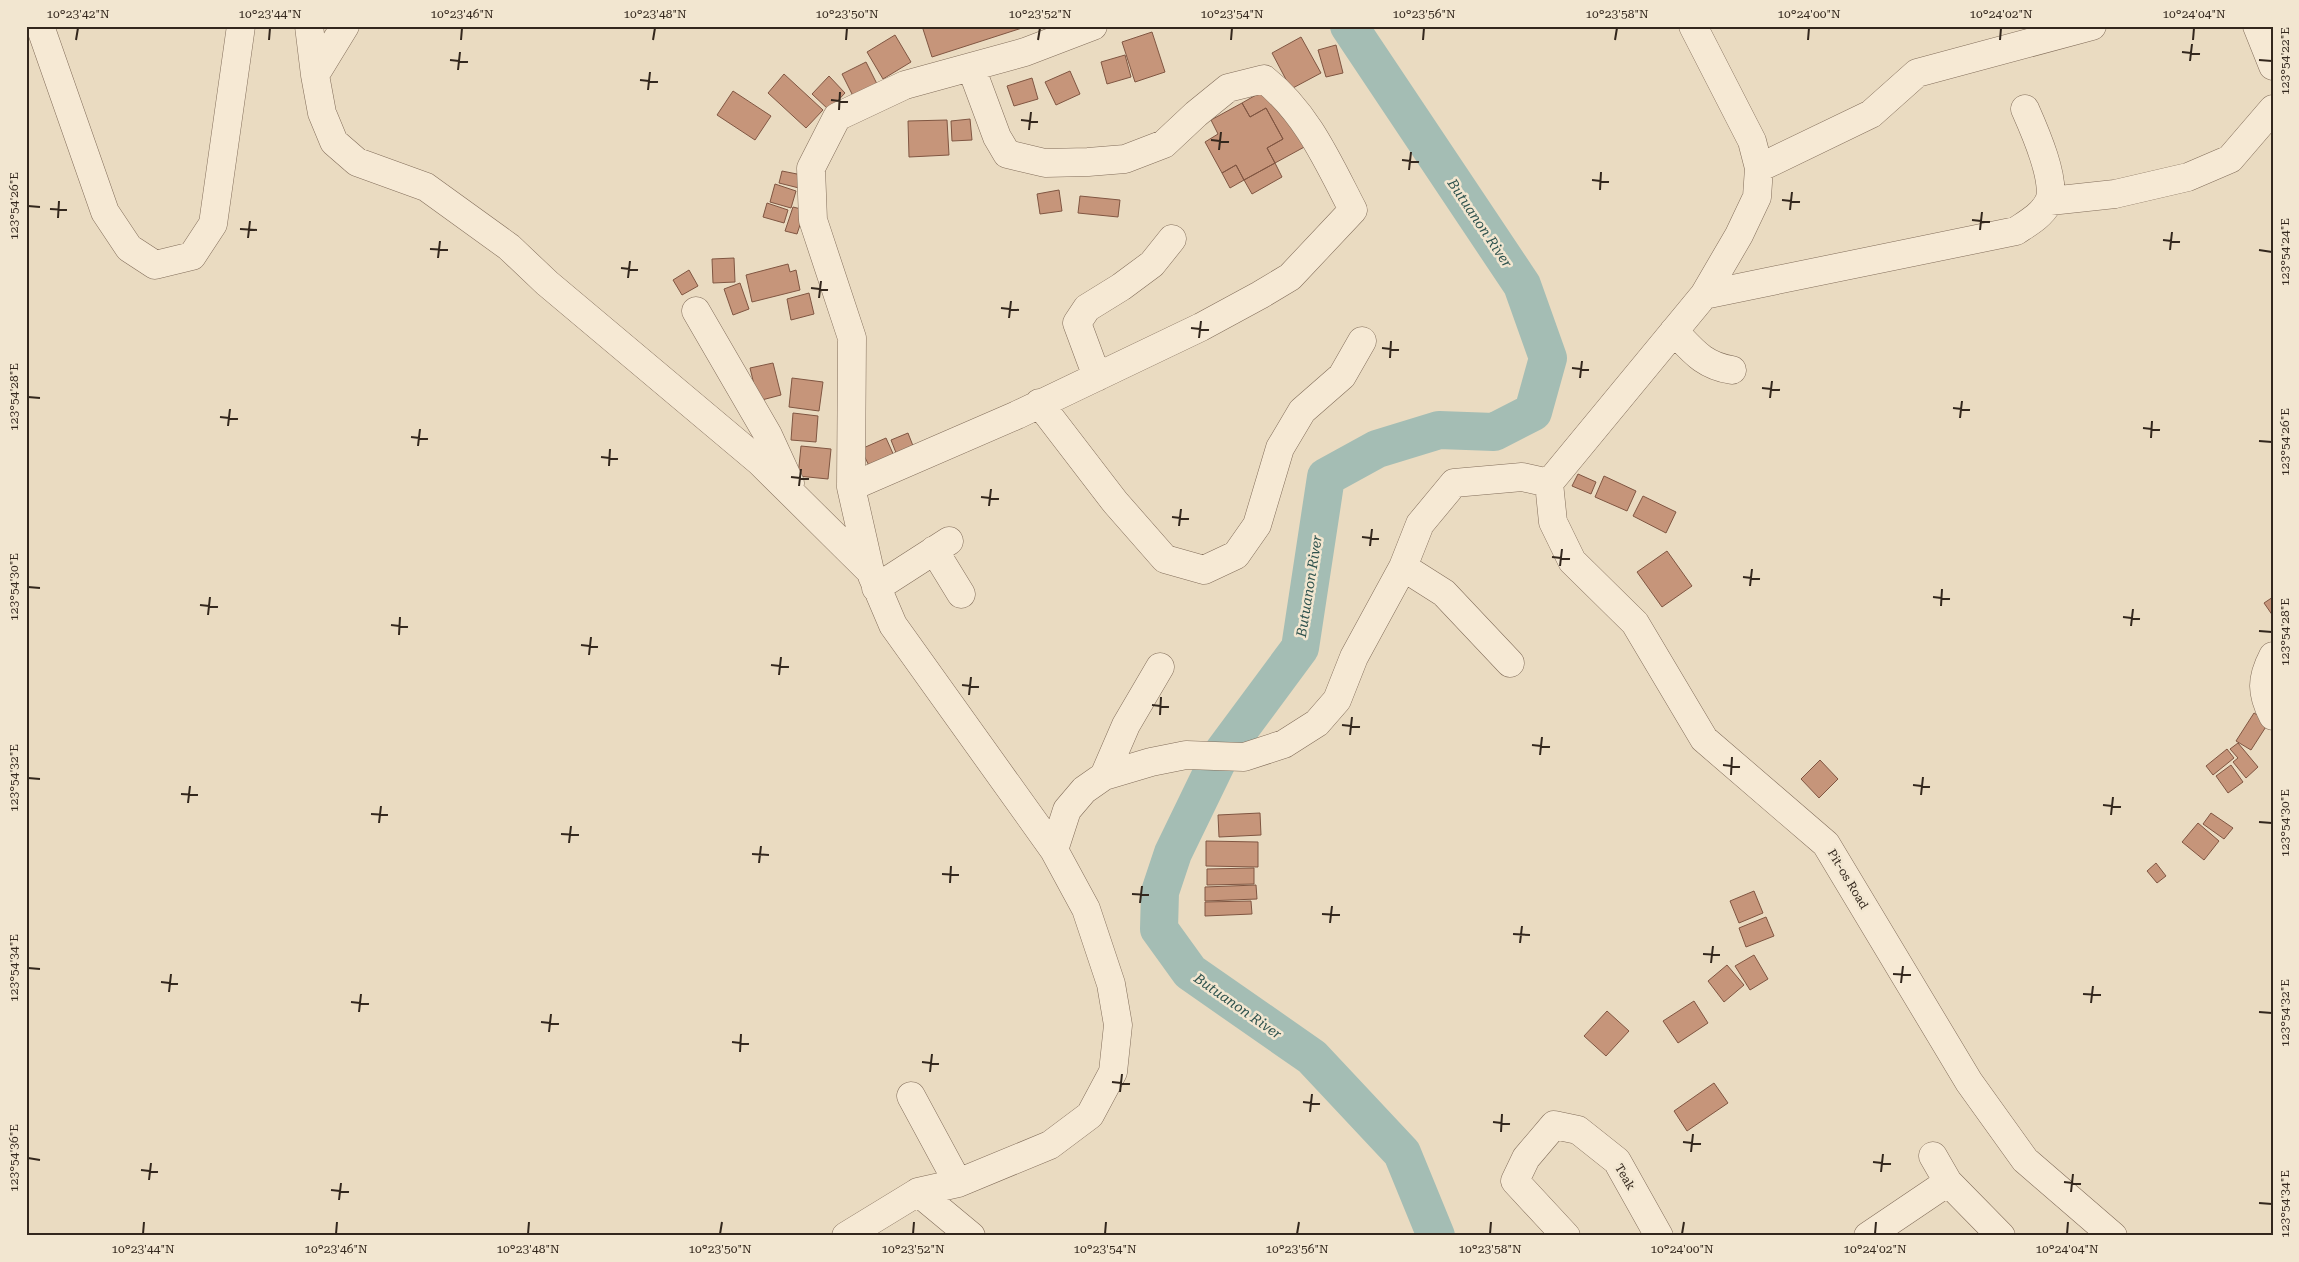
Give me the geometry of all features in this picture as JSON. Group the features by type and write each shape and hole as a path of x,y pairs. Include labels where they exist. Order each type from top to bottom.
{"street":[{"path":"40,26 105,212 129,248 155,265 192,256 213,224 241,26"},
{"path":"309,26 322,113 334,142 357,162 426,187 508,247 547,283 760,462 873,580"},
{"path":"315,75 345,26"},
{"path":"846,1236 918,1192 958,1183 1050,1145 1090,1115 1113,1072 1118,1025 1111,984 1086,909 1054,850 893,626 873,580 851,487 852,338 813,220 811,168 837,117 905,85 1025,52 1093,26"},
{"path":"1054,850 1068,810 1084,790 1104,776 1151,762 1186,755 1244,757 1284,744 1317,723 1337,700 1354,658 1403,567 1420,524 1454,482 1522,477 1549,482 1704,295 1739,235 1757,197 1759,168 1752,141 1693,26"},
{"path":"1759,168 1871,114 1917,74 2092,26"},
{"path":"2257,26 2273,66"},
{"path":"851,487 1016,415 1097,377 1201,327 1290,278 1352,210 1311,130 1282,94 1264,79 1228,88 1196,114 1164,144 1125,159 1088,162 1045,162 1007,154 997,136 971,67"},
{"path":"1704,295 2016,231 2037,218 2050,201 2043,150 2025,109"},
{"path":"2050,201 2115,194 2188,177 2230,159 2273,109"},
{"path":"1097,377 1078,323 1087,308 1121,287 1152,264 1172,239"},
{"path":"696,311 768,435 795,497"},
{"path":"1674,331 1705,362 1732,370"},
{"path":"1039,403 1115,502 1165,560 1204,570 1236,555 1258,525 1280,448 1302,411 1342,376 1362,342"},
{"name":"Pit-os Road","path":"1549,482 1553,522 1572,561 1635,622 1704,739 1826,844 1969,1082 2025,1160 2113,1236"},
{"path":"873,580 942,546 961,594"},
{"path":"1403,567 1444,593 1510,663"},
{"path":"2273,656 2265,671 2264,698 2273,716"},
{"path":"1104,776 1126,725 1160,667"},
{"path":"911,1096 958,1183"},
{"name":"Teak","path":"1566,1236 1515,1182 1526,1158 1554,1125 1578,1130 1617,1161 1659,1236"},
{"path":"1933,1156 1948,1182 2001,1236"},
{"path":"1868,1236 1948,1182"},
{"path":"918,1192 971,1236"}],"building":[{"path":"922,26 1022,26 1022,28 932,57"},
{"path":"1152,32 1165,72 1135,82 1122,42"},
{"path":"895,35 911,62 883,79 867,52"},
{"path":"1301,37 1321,73 1291,89 1272,53"},
{"path":"1336,45 1343,73 1326,77 1318,50"},
{"path":"1125,55 1131,77 1107,84 1101,62"},
{"path":"866,62 877,84 853,96 842,74"},
{"path":"1070,71 1080,94 1056,105 1045,82"},
{"path":"784,74 823,110 806,128 768,93"},
{"path":"829,76 845,93 829,110 812,94"},
{"path":"1032,78 1038,99 1014,106 1007,86"},
{"path":"1270,87 1308,145 1275,163 1267,148 1283,139 1266,108 1250,117 1242,103"},
{"path":"733,91 771,116 755,140 717,115"},
{"path":"1242,103 1250,117 1266,108 1283,139 1267,148 1275,163 1244,180 1236,165 1222,173 1205,142 1218,134 1211,120"},
{"path":"970,119 972,140 952,141 951,121"},
{"path":"947,120 949,155 909,157 908,121"},
{"path":"1275,163 1282,177 1252,194 1244,180"},
{"path":"1236,165 1244,180 1230,188 1222,173"},
{"path":"782,171 802,175 799,188 779,183"},
{"path":"775,184 796,191 791,208 770,202"},
{"path":"1059,190 1062,211 1040,214 1037,194"},
{"path":"1080,196 1120,200 1118,217 1078,213"},
{"path":"767,203 788,210 784,223 763,217"},
{"path":"793,207 805,210 797,234 785,231"},
{"path":"734,258 735,282 713,283 712,259"},
{"path":"788,264 790,272 796,270 800,290 752,302 746,275"},
{"path":"689,270 698,286 682,295 673,280"},
{"path":"740,283 749,309 733,315 724,289"},
{"path":"809,293 814,314 791,320 787,299"},
{"path":"773,363 781,395 758,401 750,368"},
{"path":"792,378 823,382 819,411 789,407"},
{"path":"793,413 818,416 816,442 791,440"},
{"path":"908,433 915,451 898,458 891,440"},
{"path":"886,438 895,458 871,470 861,449"},
{"path":"801,446 831,449 828,479 798,476"},
{"path":"1578,474 1596,482 1591,494 1572,486"},
{"path":"1604,476 1636,491 1627,511 1595,497"},
{"path":"1643,496 1676,512 1666,533 1633,516"},
{"path":"1667,551 1692,586 1662,607 1637,572"},
{"path":"2273,597 2273,616 2264,603"},
{"path":"2254,713 2269,722 2251,750 2236,741"},
{"path":"2238,743 2258,767 2246,778 2233,762 2238,758 2230,749"},
{"path":"2227,749 2234,758 2213,775 2206,766"},
{"path":"1820,760 1838,779 1819,798 1801,779"},
{"path":"2231,765 2243,782 2228,793 2216,776"},
{"path":"1260,813 1261,835 1219,837 1218,815"},
{"path":"2211,813 2233,828 2224,839 2203,824"},
{"path":"2198,823 2219,841 2204,860 2182,842"},
{"path":"1206,841 1258,842 1258,867 1206,866"},
{"path":"2156,863 2166,876 2157,883 2147,871"},
{"path":"1254,868 1254,884 1207,885 1207,869"},
{"path":"1256,885 1257,899 1205,901 1205,887"},
{"path":"1754,891 1763,913 1739,923 1730,901"},
{"path":"1251,901 1252,914 1205,916 1205,902"},
{"path":"1766,917 1774,936 1746,947 1739,928"},
{"path":"1754,955 1768,979 1750,990 1735,966"},
{"path":"1727,965 1744,985 1724,1002 1708,981"},
{"path":"1694,1001 1708,1023 1678,1043 1663,1021"},
{"path":"1607,1011 1629,1031 1606,1056 1584,1036"},
{"path":"1714,1083 1728,1103 1687,1131 1674,1111"}],"waterway":[{"name":"Butuanon River","path":"1349,26 1522,285 1548,358 1533,412 1494,432 1439,430 1377,449 1326,477 1300,648 1220,756 1173,853 1160,892 1159,929 1190,972 1312,1057 1402,1153 1436,1236"}]}
